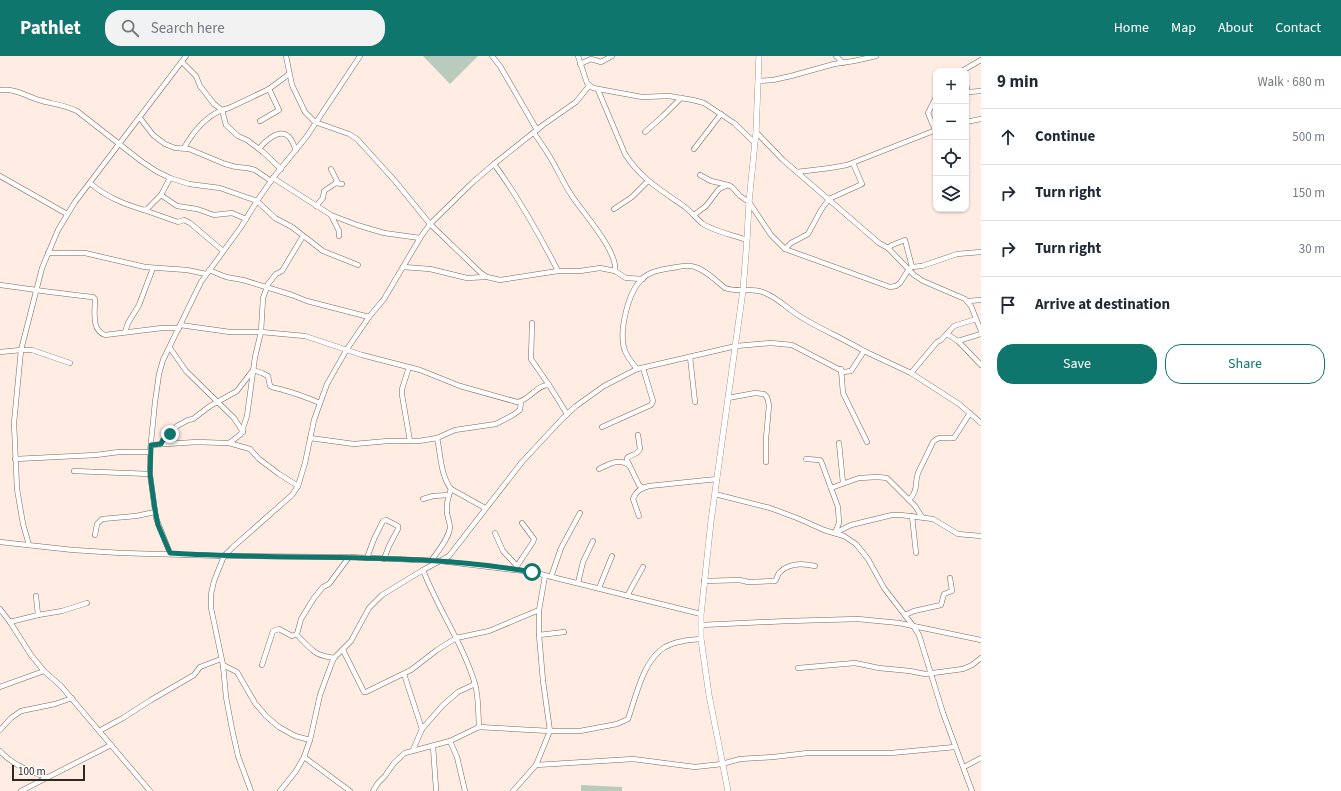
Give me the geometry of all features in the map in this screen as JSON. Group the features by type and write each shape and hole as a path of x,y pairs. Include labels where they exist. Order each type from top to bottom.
{"street":[{"path":"29,545 23,524 17,489 14,423 21,350 36,289 48,253 67,214 186,56"},
{"path":"286,56 292,86 302,108 308,116 316,122 349,134 357,139 395,181 430,224 487,277"},
{"path":"170,553 158,525 150,474 150,452 154,402 163,360 196,291 208,272 246,219 256,201 316,122 360,56"},
{"path":"492,56 500,66 572,197 583,209 612,254 616,263 615,271"},
{"path":"578,56 585,79 589,86 598,90 642,97 669,96 704,103 734,123 755,143"},
{"path":"580,64 594,59 601,62 612,56"},
{"path":"728,791 709,695 701,639 701,614 715,494 743,290 749,202 756,132 759,56"},
{"path":"836,56 843,63"},
{"path":"758,81 791,76 824,66 876,56"},
{"path":"967,68 981,60"},
{"path":"182,62 196,76 200,86 214,104 222,110 226,125 238,136 244,138 259,149 281,169"},
{"path":"184,148 192,133 212,115 269,89 289,74"},
{"path":"251,791 238,756 232,729 226,697 222,659 211,608 211,594 214,581 224,556 292,496 298,486 305,463 314,420 327,384 347,349 369,317 384,299 420,238 430,224 494,164 558,114 576,102 589,86"},
{"path":"260,122 279,110 269,89"},
{"path":"0,90 25,94 39,100 72,108 148,166 170,178 189,184 227,189 256,201 275,218 292,227 323,251 358,266"},
{"path":"598,90 625,154 631,163 648,181 694,215 703,224 747,240"},
{"path":"969,92 981,91"},
{"path":"645,132 681,98"},
{"path":"933,103 928,113 933,125"},
{"path":"694,149 721,114"},
{"path":"140,118 153,135 165,144 175,148 184,148 225,164 255,170 331,215 357,225 384,233 420,238"},
{"path":"969,121 981,119"},
{"path":"797,172 830,168 853,163 933,131"},
{"path":"756,132 783,160 879,243 888,248 911,268"},
{"path":"259,149 269,138 282,134 289,137 296,150"},
{"path":"785,249 791,243 808,234 821,210 829,199 862,184 853,163"},
{"path":"494,164 526,210 558,271"},
{"path":"331,169 337,181 336,183"},
{"path":"700,175 732,187 740,196 749,202 771,235 785,249 890,287 896,286 900,283 911,268 922,266 957,254 981,252"},
{"path":"0,176 67,214"},
{"path":"144,210 147,209 161,195 170,178"},
{"path":"614,209 632,197 648,181"},
{"path":"90,183 98,190 121,203 178,222 186,221 196,226 223,251"},
{"path":"316,206 323,198 324,192 336,183 342,184"},
{"path":"694,215 706,206 719,189 728,185"},
{"path":"161,195 178,206 197,209 214,215 232,213 246,219"},
{"path":"331,215 339,231 339,236"},
{"path":"229,442 243,432 261,332 262,303 266,288 276,274 282,272 303,236"},
{"path":"888,248 905,240 914,275 923,281 966,299 981,331"},
{"path":"48,253 85,253 153,268 208,272 243,280 307,301 369,317"},
{"path":"637,369 625,351 624,346 624,328 629,302 637,286 643,279 657,271 685,265 702,270 725,288 730,290 765,293 792,312 819,328 912,373 959,404 981,423"},
{"path":"403,267 430,269 467,278 487,277 500,280 558,271 580,271 600,268 615,271 626,278 643,279"},
{"path":"125,332 128,323 139,305 153,268"},
{"path":"0,285 36,289 73,296 93,297 95,299 95,325 97,330 104,335 179,327 230,332 261,332 305,336 362,355 420,370 460,386 517,402 521,402 544,385 549,385"},
{"path":"968,301 981,300"},
{"path":"912,373 937,342 954,326 976,319"},
{"path":"532,323 531,359 549,385 566,414"},
{"path":"947,334 958,341 981,365"},
{"path":"958,341 981,334"},
{"path":"280,791 296,771 304,757 310,740 320,695 334,658 351,641 369,608 382,595 452,554 485,508 522,462 566,414 604,386 637,369 736,346 771,343 792,345 841,369 844,372 851,371 864,351"},
{"path":"170,348 186,371 234,418 243,432"},
{"path":"0,352 21,350 37,352 70,363"},
{"path":"690,356 694,402"},
{"path":"409,367 402,389 402,394 410,441"},
{"path":"602,426 651,405 652,401 643,368"},
{"path":"841,369 844,393 867,442"},
{"path":"161,444 177,426 193,419 237,391 253,370"},
{"path":"253,370 268,376 270,386 273,388 281,389 320,403"},
{"path":"728,398 755,393 764,394 767,397 770,405 766,439 766,462"},
{"path":"310,438 354,444 388,441 419,441 437,438 455,430 496,424 514,415 520,410 521,402"},
{"path":"909,500 916,491 916,477 933,442 940,438 954,438 970,414"},
{"path":"638,435 640,449 637,453 627,458 639,486 643,488"},
{"path":"437,438 441,452 440,463 448,485 451,489 485,508"},
{"path":"151,445 197,442 229,442 250,449 259,459 298,486"},
{"path":"838,443 843,483"},
{"path":"15,459 150,452"},
{"path":"806,459 821,461 838,507 839,523 835,533"},
{"path":"599,469 618,461 629,465"},
{"path":"74,471 150,474"},
{"path":"831,488 859,478 887,478 915,506 922,517"},
{"path":"639,516 633,499 636,493 643,488 649,486 717,479"},
{"path":"431,561 441,548 449,530 450,523 447,514 451,489"},
{"path":"715,494 770,508 824,530 844,536 861,550 868,559 884,588 919,635 955,747 972,791"},
{"path":"423,499 434,496 449,495"},
{"path":"95,535 98,524 102,519 136,516 155,512"},
{"path":"551,577 561,548 580,513"},
{"path":"835,533 851,525 892,515 922,517 937,520 958,534 981,536"},
{"path":"912,516 916,553"},
{"path":"367,558 383,520 386,520 398,526 398,529 384,559"},
{"path":"517,568 534,542 534,539 522,523"},
{"path":"495,533 503,551 517,568"},
{"path":"578,583 583,562 593,541"},
{"path":"0,542 109,552 224,556 349,557 440,561 517,568 701,614"},
{"path":"599,588 612,556"},
{"path":"297,634 301,619 314,598 323,587 329,584 349,557"},
{"path":"704,581 775,581 777,580 780,572 793,564 815,566"},
{"path":"627,596 643,567"},
{"path":"423,570 430,590 444,612 475,684 479,727"},
{"path":"513,791 536,765 550,731 542,681 539,635 539,610 546,576"},
{"path":"905,615 914,611 941,605 943,596 952,591 950,578"},
{"path":"36,596 38,615"},
{"path":"10,622 62,611 87,603"},
{"path":"0,608 44,671 72,698 150,791"},
{"path":"343,650 364,692 375,689 404,674 456,638 489,631 539,610"},
{"path":"701,625 788,621 858,620 899,623 981,640"},
{"path":"262,665 273,631 279,629 292,636 297,634"},
{"path":"539,635 564,632"},
{"path":"297,634 299,638 315,652 334,658"},
{"path":"373,791 399,758 413,750 450,741 479,727 550,731 593,729 617,724 628,719 646,668 661,650 674,644 701,639"},
{"path":"798,668 855,663 879,668 910,670 920,673 963,669 972,665 981,658"},
{"path":"99,731 194,675 200,667 222,659"},
{"path":"223,665 237,672 255,703 266,716 295,736 310,740"},
{"path":"0,687 44,671"},
{"path":"404,674 422,729"},
{"path":"413,750 422,729 447,700 458,692 475,684"},
{"path":"0,730 11,718 21,711 55,704 72,698"},
{"path":"450,741 457,757 465,791"},
{"path":"21,791 111,745"},
{"path":"433,746 436,789"},
{"path":"536,765 633,759 695,767 722,764 740,759 774,757 813,752 890,753 955,747"},
{"path":"0,751 21,768 46,777"},
{"path":"304,757 350,791"},
{"path":"964,767 981,758"}],"green space":[{"path":"423,56 478,56 450,84"},
{"path":"581,785 622,787 622,791 581,791"}],"route":[{"path":"170,434 161,444 151,445 150,474 156,518 170,553 224,556 349,557 440,561 532,572"}]}
